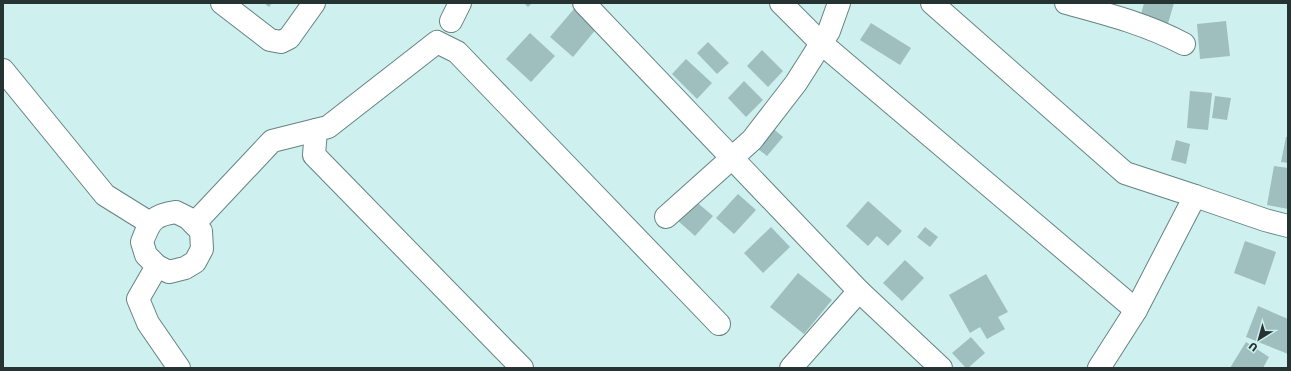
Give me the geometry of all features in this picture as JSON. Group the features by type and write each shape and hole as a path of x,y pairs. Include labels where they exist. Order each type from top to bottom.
{"street":[{"path":"222,3 270,40 281,42 289,38 314,3"},
{"path":"584,3 733,156 860,291 941,368"},
{"path":"781,3 821,44 1136,310"},
{"path":"666,217 752,140 772,116 796,83 829,31 839,3"},
{"path":"932,3 1125,173 1265,220 1288,226"},
{"path":"1066,3 1138,23 1184,44"},
{"path":"194,224 272,141 328,126 437,42 457,52 719,324"},
{"path":"3,70 105,195 150,223"},
{"path":"316,130 314,155 522,368"},
{"path":"1098,368 1136,310 1195,196"},
{"path":"176,212 188,218 201,231 202,249 195,262 185,268 169,272 157,266 146,255 142,242 150,223 161,214 176,212"},
{"path":"157,266 138,299 148,323 179,368"},
{"path":"791,368 860,291"}],"building":[{"path":"264,3 272,3 269,7"},
{"path":"524,3 532,3 528,7"},
{"path":"1144,3 1174,3 1167,27 1140,18"},
{"path":"574,9 597,28 573,57 550,37"},
{"path":"1226,21 1230,56 1200,59 1197,24"},
{"path":"871,23 911,48 900,65 860,40"},
{"path":"530,33 555,56 531,82 506,59"},
{"path":"708,42 729,63 717,74 697,53"},
{"path":"762,50 783,71 768,87 747,66"},
{"path":"686,59 712,83 697,99 672,74"},
{"path":"744,81 763,100 746,117 728,98"},
{"path":"1190,91 1212,93 1208,130 1187,128"},
{"path":"1215,96 1231,98 1227,120 1212,118"},
{"path":"769,125 783,137 767,156 753,145"},
{"path":"1286,137 1288,137 1288,163 1281,162"},
{"path":"1176,140 1190,144 1186,164 1171,160"},
{"path":"1274,166 1288,168 1288,209 1267,205"},
{"path":"738,194 756,210 734,234 716,218"},
{"path":"693,199 713,216 695,236 676,219"},
{"path":"868,201 902,231 888,246 877,236 868,246 846,226"},
{"path":"771,227 790,247 763,273 744,253"},
{"path":"925,227 938,237 930,247 917,237"},
{"path":"1245,241 1276,252 1265,285 1234,273"},
{"path":"905,260 924,278 902,301 883,283"},
{"path":"798,273 832,300 804,334 770,307"},
{"path":"986,274 1008,312 998,317 1005,329 987,339 980,327 970,333 949,295"},
{"path":"1258,306 1288,319 1288,354 1246,337"},
{"path":"971,337 985,353 968,368 966,368 952,353"},
{"path":"1246,342 1269,357 1263,368 1230,368"}]}
